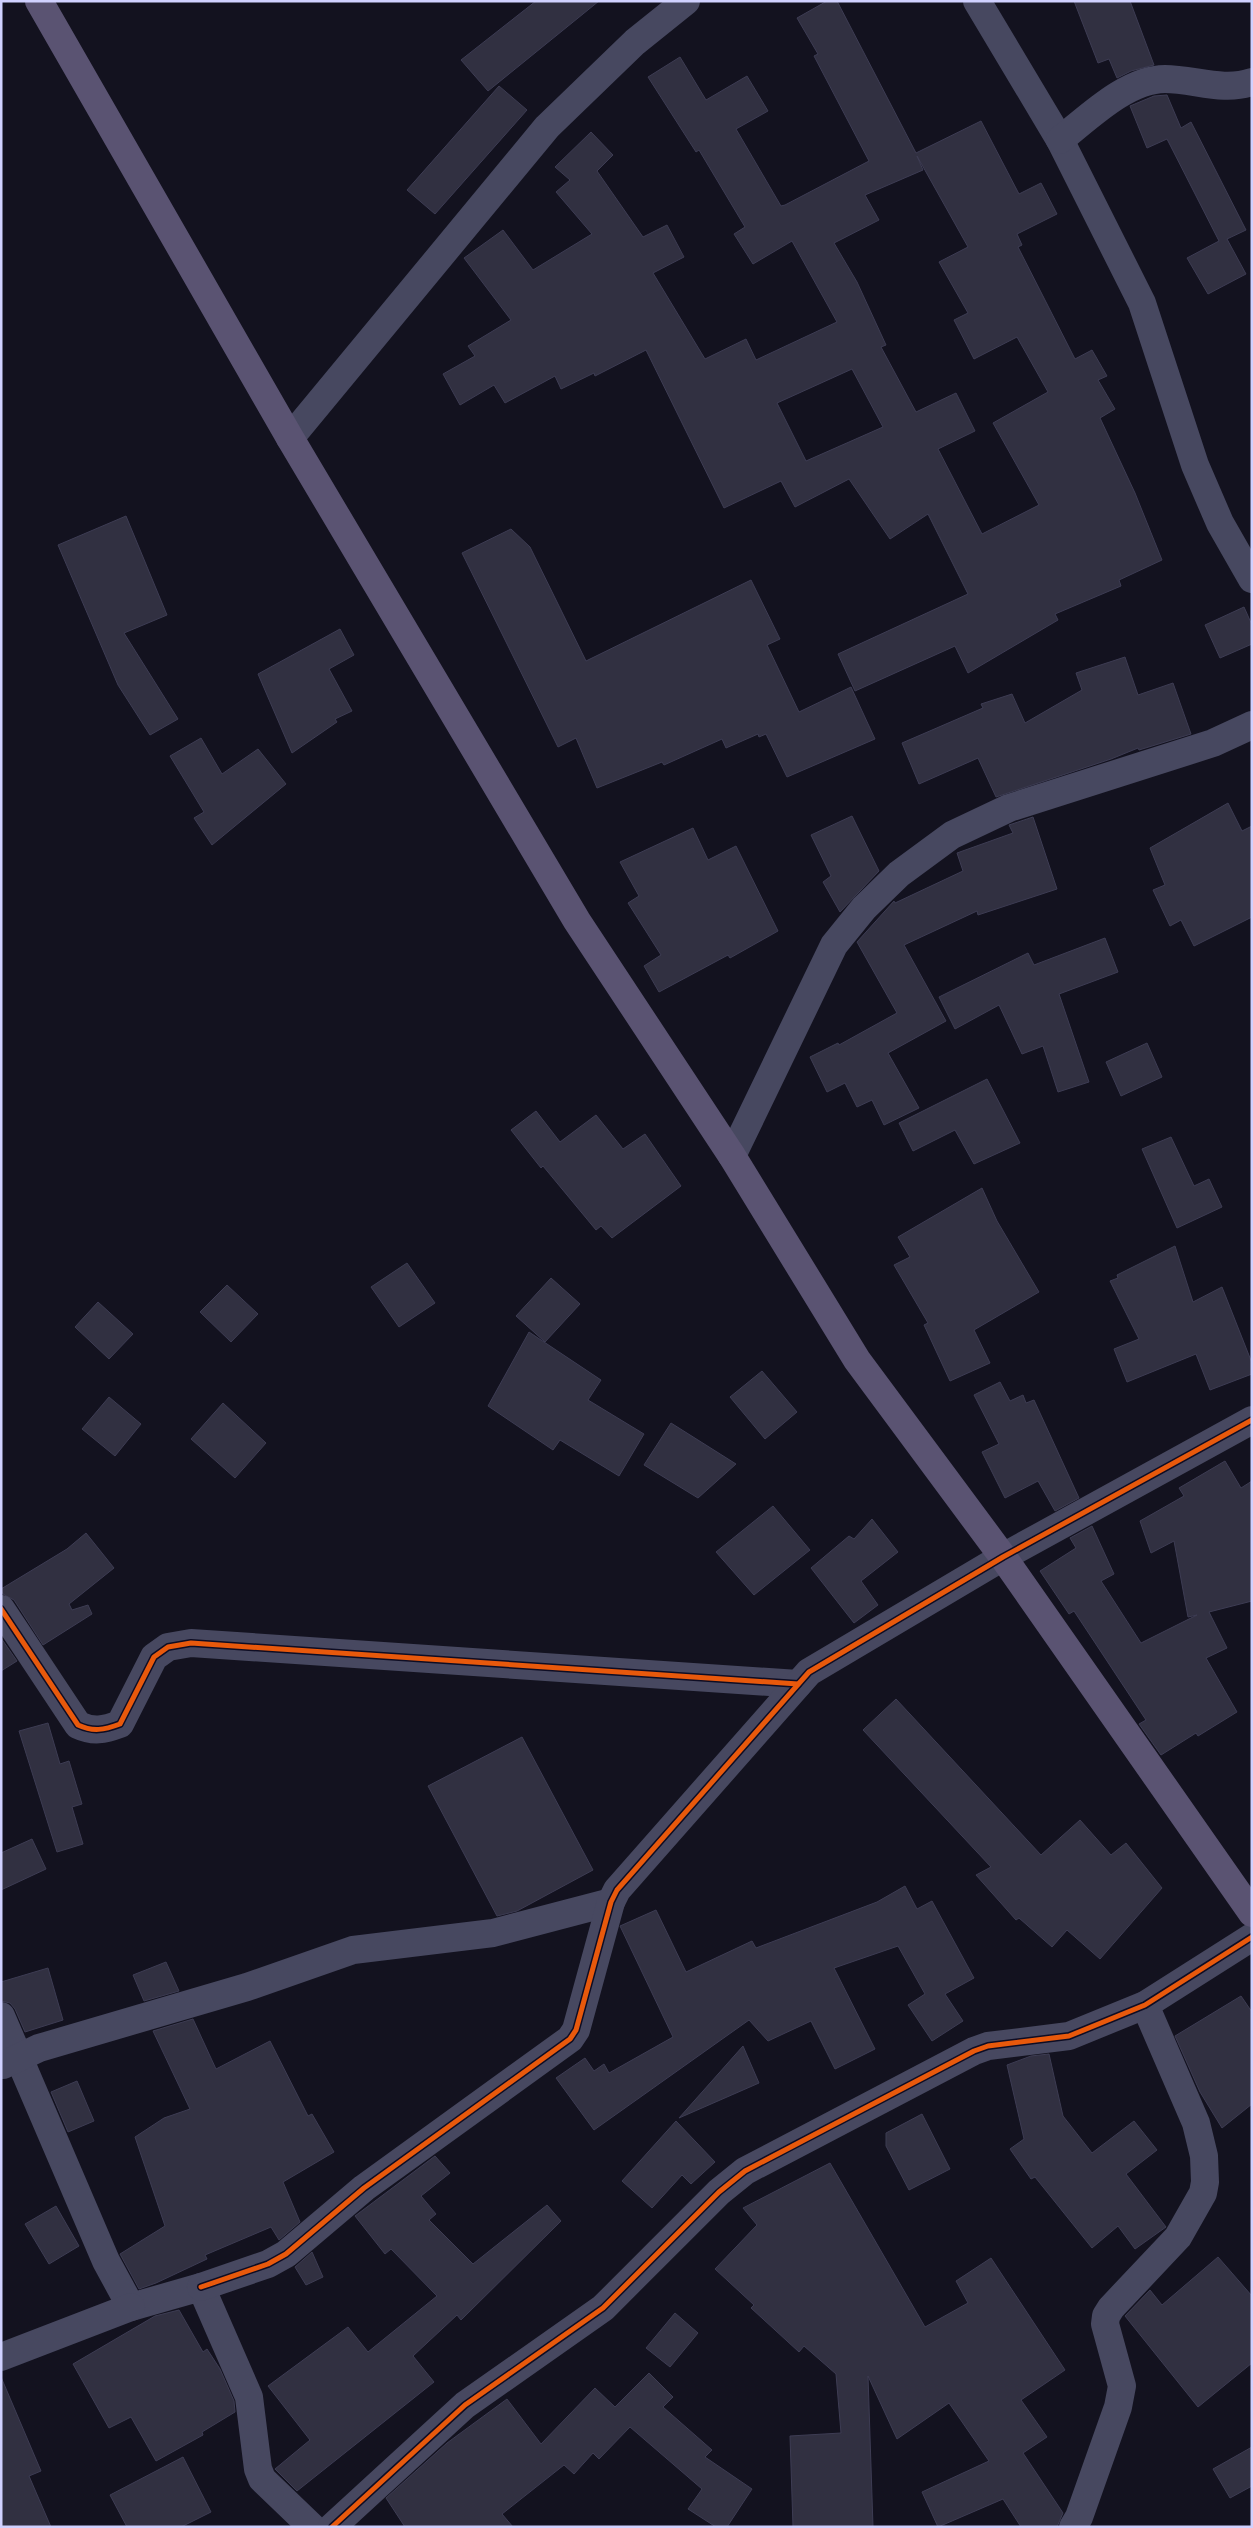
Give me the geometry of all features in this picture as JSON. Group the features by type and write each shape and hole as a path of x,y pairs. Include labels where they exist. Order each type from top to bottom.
{"main road":[{"path":"39,1 99,109 290,438 577,921 732,1156 857,1360 1003,1557 1252,1913"}],"street":[{"path":"290,438 547,127 635,42 686,1"},
{"path":"977,1 1060,140 1142,303 1195,464 1220,523 1252,579"},
{"path":"1060,140 1108,102 1135,86 1163,79 1226,86 1252,82"},
{"path":"732,1156 834,946 864,908 899,874 952,835 1008,808 1213,743 1252,725"},
{"path":"1,2357 131,2307 201,2287 268,2264 286,2254 371,2182 570,2040 576,2030 611,1902 617,1890 809,1672 1003,1557 1252,1420"},
{"path":"1,1609 78,1725 91,1730 108,1729 120,1724 154,1657 168,1647 190,1643 798,1684"},
{"path":"10,2062 39,2048 247,1988 353,1950 486,1934 611,1902"},
{"path":"332,2527 465,2406 603,2308 719,2192 745,2171 974,2051 988,2046 1069,2036 1145,2005 1252,1937"},
{"path":"1073,2527 1079,2517 1118,2407 1122,2386 1106,2324 1106,2316 1110,2308 1178,2238 1203,2193 1204,2156 1196,2123 1145,2005"},
{"path":"1,2016 10,2062 106,2261 131,2307"},
{"path":"201,2287 249,2396 258,2469 262,2479 312,2527"}],"building":[{"path":"536,1 599,1 488,91 461,60"},
{"path":"827,1 837,1 916,153 981,121 1019,194 1041,183 1057,214 1017,234 1022,245 1018,247 1075,359 1092,350 1107,376 1098,380 1115,409 1100,418 1135,493 1162,560 1119,580 1121,586 1055,614 1058,620 968,673 955,646 855,691 838,654 968,594 928,514 890,539 849,479 795,507 781,481 724,508 646,350 595,376 594,373 561,389 555,376 505,403 494,385 460,405 443,374 475,356 468,346 511,320 464,258 503,230 533,270 592,234 556,192 570,180 555,167 591,132 613,155 597,171 643,237 667,225 684,257 653,273 705,359 746,339 756,360 837,322 792,241 753,264 734,234 745,227 699,150 696,152 648,77 680,57 706,100 747,76 768,111 736,129 781,206 785,205 869,161 814,56 818,54 797,18","holes":["917,156 968,247 939,262 968,313 954,320 974,359 1017,337 1048,392 993,423 1039,505 982,534 938,449 975,431 956,393 916,412 881,347 886,345 857,282 834,243 879,220 865,195 923,170","852,369 883,427 806,461 777,403"]},
{"path":"1074,1 1130,1 1154,65 1131,71 1117,78 1109,59 1098,63"},
{"path":"499,86 527,110 435,214 407,190"},
{"path":"1167,95 1181,128 1191,122 1246,230 1227,239 1246,274 1208,294 1187,258 1219,241 1167,139 1147,148 1130,106 1154,96"},
{"path":"126,516 167,615 124,633 178,719 150,735 118,685 58,545"},
{"path":"511,529 530,547 586,661 751,580 780,639 767,645 799,712 851,687 875,739 787,777 766,734 759,737 758,734 726,748 722,739 664,765 662,762 597,788 576,738 558,747 462,553"},
{"path":"1244,607 1252,625 1252,644 1220,658 1205,625"},
{"path":"340,629 354,655 329,669 352,711 335,719 337,722 292,753 258,674"},
{"path":"1125,657 1138,695 1173,683 1191,734 1139,750 1138,748 1111,759 996,797 978,758 919,784 902,743 983,708 981,704 1012,694 1025,723 1082,690 1076,673"},
{"path":"201,738 222,774 258,749 286,784 212,845 194,818 204,812 170,756"},
{"path":"1228,803 1242,831 1252,826 1252,917 1194,946 1181,920 1170,926 1153,890 1165,885 1150,848"},
{"path":"852,816 879,871 840,912 823,882 831,876 811,835"},
{"path":"1033,817 1057,889 978,915 977,911 904,945 946,1021 888,1053 919,1108 884,1125 872,1100 857,1107 845,1083 827,1092 810,1057 838,1043 839,1045 897,1013 857,942 894,901 895,903 963,871 957,853 1013,833 1009,825"},
{"path":"693,828 708,860 736,846 778,931 730,958 728,955 659,992 644,966 661,955 628,903 639,896 620,862"},
{"path":"1105,938 1118,972 1059,994 1089,1082 1058,1092 1043,1046 1022,1054 999,1005 955,1029 939,997 1028,953 1034,965"},
{"path":"1147,1043 1162,1077 1121,1096 1106,1062"},
{"path":"987,1079 1020,1143 974,1164 955,1130 913,1151 899,1123"},
{"path":"536,1111 560,1142 596,1115 623,1149 645,1134 681,1186 612,1238 601,1226 596,1230 543,1166 541,1168 511,1130"},
{"path":"1171,1137 1194,1186 1209,1179 1222,1207 1177,1228 1142,1149"},
{"path":"982,1188 997,1221 1039,1292 974,1330 990,1363 950,1381 924,1325 928,1323 894,1265 910,1257 898,1237"},
{"path":"1175,1246 1193,1302 1222,1287 1252,1363 1252,1374 1210,1390 1196,1354 1127,1382 1114,1349 1139,1339 1110,1281 1118,1278 1117,1275"},
{"path":"407,1263 435,1303 399,1327 371,1287"},
{"path":"551,1278 580,1304 545,1342 516,1316"},
{"path":"227,1285 258,1314 231,1342 200,1312"},
{"path":"98,1302 133,1334 109,1359 75,1327"},
{"path":"529,1332 601,1380 588,1400 644,1434 619,1476 560,1440 553,1450 488,1406"},
{"path":"762,1371 797,1412 765,1439 730,1397"},
{"path":"1000,1382 1010,1401 1023,1395 1026,1403 1034,1400 1079,1498 1055,1511 1038,1481 1005,1498 982,1452 999,1444 974,1395"},
{"path":"109,1397 141,1424 115,1456 82,1429"},
{"path":"223,1403 266,1443 235,1478 191,1439"},
{"path":"671,1423 736,1464 698,1498 644,1465"},
{"path":"1225,1461 1241,1488 1252,1481 1252,1601 1209,1612 1227,1648 1206,1658 1237,1712 1198,1736 1196,1733 1161,1755 1139,1724 1146,1720 1074,1611 1069,1614 1040,1571 1076,1548 1070,1538 1092,1526 1114,1574 1101,1581 1141,1643 1197,1615 1188,1617 1174,1541 1151,1553 1140,1521 1184,1496 1179,1488"},
{"path":"773,1506 810,1550 754,1595 716,1552"},
{"path":"872,1519 898,1552 861,1581 878,1605 854,1623 811,1568 849,1536 854,1539"},
{"path":"86,1533 114,1568 69,1604 72,1610 88,1605 92,1614 43,1645 14,1600 3,1594 1,1589 67,1549"},
{"path":"1,1638 17,1661 1,1671"},
{"path":"896,1699 1041,1855 1080,1820 1111,1855 1126,1843 1162,1888 1100,1959 1067,1930 1052,1947 1019,1918 1016,1920 976,1875 991,1867 863,1730"},
{"path":"48,1723 60,1764 69,1761 82,1804 72,1807 83,1844 57,1852 19,1731"},
{"path":"522,1737 593,1870 517,1911 497,1916 428,1786"},
{"path":"32,1839 46,1869 1,1890 1,1853"},
{"path":"905,1886 917,1909 932,1901 974,1978 945,1994 963,2021 932,2041 908,2005 925,1994 898,1946 834,1968 875,2049 835,2069 811,2021 768,2041 749,2020 594,2130 556,2078 585,2058 594,2071 604,2064 609,2073 673,2037 620,1926 656,1910 686,1972 752,1941 756,1948 877,1902"},
{"path":"166,1962 179,1991 144,2001 133,1975"},
{"path":"48,1968 63,2020 25,2032 15,2009 10,2003 1,2001 1,1982"},
{"path":"1241,1996 1252,2012 1252,2104 1222,2128 1200,2092 1175,2036"},
{"path":"193,2019 216,2069 270,2041 308,2116 312,2114 334,2152 283,2182 300,2222 279,2240 271,2227 205,2255 207,2259 139,2289 120,2254 165,2226 135,2137 164,2118 190,2109 153,2031"},
{"path":"743,2046 759,2083 679,2118"},
{"path":"1049,2054 1063,2116 1092,2153 1134,2121 1157,2150 1126,2174 1166,2227 1135,2249 1118,2226 1092,2248 1035,2177 1031,2179 1010,2149 1024,2139 1007,2065 1031,2056"},
{"path":"77,2081 94,2121 68,2132 51,2092"},
{"path":"922,2114 950,2169 909,2190 886,2146 886,2133"},
{"path":"676,2121 715,2162 691,2184 682,2175 652,2208 622,2181"},
{"path":"435,2156 450,2173 421,2196 436,2214 429,2220 473,2264 547,2205 561,2221 461,2320 457,2315 413,2356 434,2382 297,2491 275,2469 310,2440 268,2386 348,2327 368,2352 437,2296 391,2249 385,2254 355,2216"},
{"path":"830,2163 925,2327 968,2303 956,2281 991,2258 1065,2370 1021,2400 1047,2437 1023,2453 1063,2513 1057,2527 1021,2527 1003,2499 938,2527 922,2492 989,2461 949,2403 897,2439 868,2376 873,2527 793,2527 790,2436 841,2433 836,2374 804,2346 799,2352 751,2308 754,2305 715,2269 757,2225 743,2208"},
{"path":"56,2206 79,2246 49,2264 25,2224"},
{"path":"312,2252 323,2277 306,2285 295,2267"},
{"path":"1218,2257 1252,2296 1252,2363 1198,2407 1125,2316 1150,2290 1162,2305"},
{"path":"179,2310 203,2352 207,2349 220,2369 234,2401 235,2412 202,2432 203,2435 156,2461 131,2417 109,2428 73,2364 155,2316"},
{"path":"675,2313 698,2333 670,2367 646,2348"},
{"path":"649,2373 673,2397 663,2407 712,2450 705,2457 752,2489 727,2527 716,2527 688,2509 702,2489 630,2427 599,2459 593,2453 574,2474 564,2465 502,2514 513,2527 405,2527 386,2498 447,2443 507,2399 541,2444 595,2388 615,2407"},
{"path":"1,2377 41,2471 29,2476 51,2527 1,2527"},
{"path":"1252,2447 1252,2486 1230,2498 1213,2469"},
{"path":"183,2457 211,2512 181,2527 127,2527 110,2495"}],"cycle path":[{"path":"201,2287 268,2264 286,2254 364,2188 570,2039 576,2030 611,1902 617,1890 809,1672 1003,1557 1252,1420"},
{"path":"1,1609 78,1725 94,1729 104,1729 120,1724 154,1657 168,1647 191,1643 798,1684"},
{"path":"332,2527 465,2405 603,2308 719,2192 745,2171 974,2051 988,2046 1069,2036 1145,2005 1252,1937"}]}
